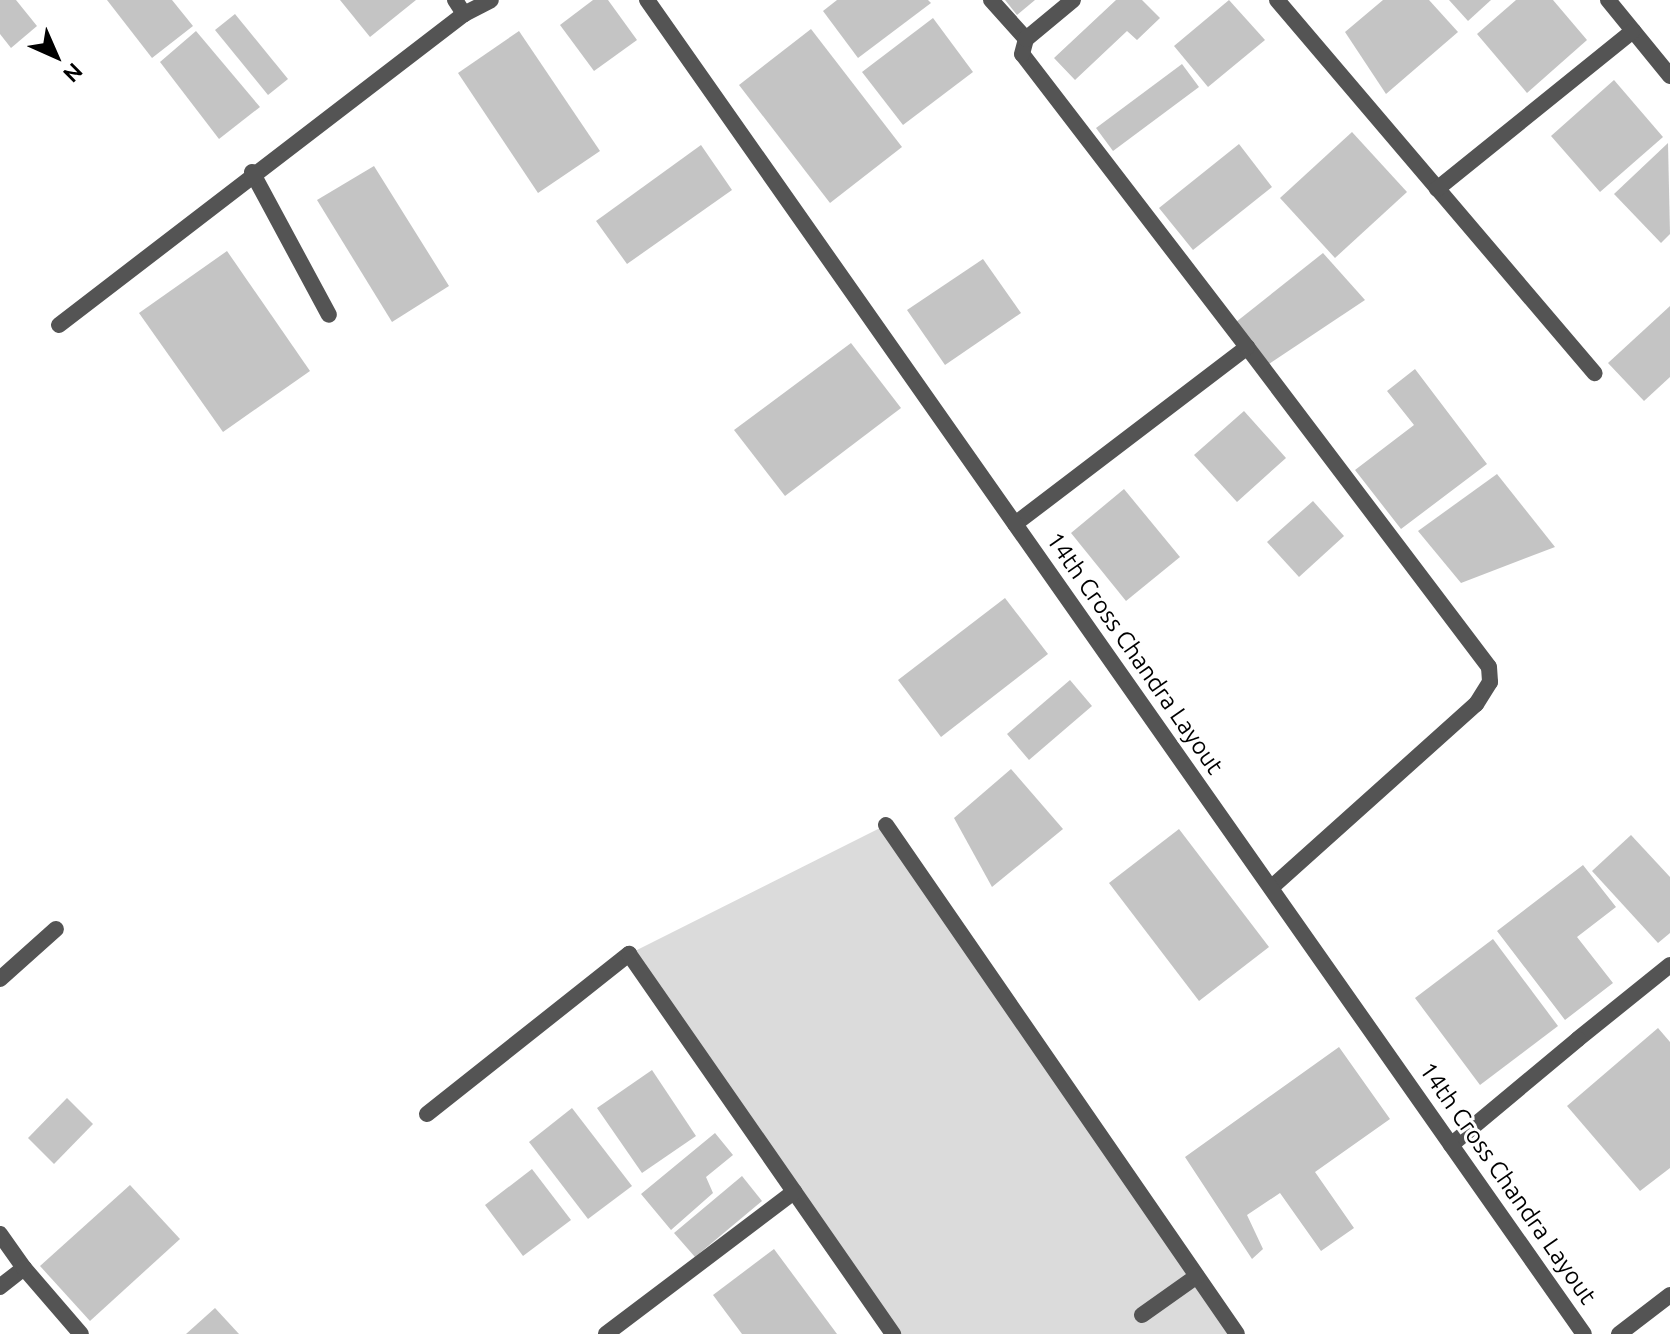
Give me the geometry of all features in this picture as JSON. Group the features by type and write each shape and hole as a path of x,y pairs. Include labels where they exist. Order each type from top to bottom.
{"street":[{"path":"59,325 460,7 491,0"},
{"name":"14th Cross Chandra Layout","path":"647,0 1584,1334"},
{"path":"991,0 1026,39"},
{"path":"1073,0 1026,39 1022,54 1489,667 1490,682 1476,704 1271,888"},
{"path":"1277,0 1595,373"},
{"path":"1608,0 1670,76"},
{"path":"1437,189 1633,31"},
{"path":"252,172 329,315"},
{"path":"1015,524 1247,347"},
{"path":"886,825 1237,1334"},
{"path":"0,979 56,929"},
{"path":"427,1114 629,954 893,1334"},
{"path":"1451,1145 1670,965"},
{"path":"606,1334 794,1192"},
{"path":"0,1234 24,1268 81,1334"},
{"path":"0,1287 24,1268"},
{"path":"1142,1315 1197,1276"},
{"path":"1619,1334 1670,1295"}],"shaded area":[{"path":"886,825 1237,1334 893,1334 629,954"}],"building":[{"path":"0,0 16,0 37,26 11,48 0,34"},
{"path":"107,0 172,0 193,26 152,58"},
{"path":"340,0 416,0 370,37"},
{"path":"593,0 608,0 637,40 594,71 560,25"},
{"path":"837,0 928,0 931,3 858,58 823,11"},
{"path":"1005,0 1035,0 1017,15"},
{"path":"1116,0 1142,0 1160,18 1137,40 1127,31 1075,80 1054,58"},
{"path":"1229,0 1265,40 1208,87 1174,46"},
{"path":"1383,0 1429,0 1458,32 1386,94 1345,32"},
{"path":"1449,0 1491,0 1468,21"},
{"path":"1516,0 1553,0 1587,40 1527,93 1477,34"},
{"path":"235,14 288,79 268,95 215,30"},
{"path":"933,18 973,72 903,125 862,72"},
{"path":"811,29 902,147 830,203 739,85"},
{"path":"196,31 260,107 219,139 160,62"},
{"path":"519,31 600,151 538,193 458,73"},
{"path":"1182,64 1199,87 1113,151 1096,128"},
{"path":"1614,80 1663,137 1600,192 1551,136"},
{"path":"1352,132 1407,192 1335,258 1280,198"},
{"path":"1668,143 1670,234 1661,243 1614,194"},
{"path":"1239,144 1272,187 1193,250 1159,208"},
{"path":"701,145 732,190 627,264 596,221"},
{"path":"374,166 449,286 392,322 317,200"},
{"path":"227,251 310,371 223,432 139,313"},
{"path":"1323,253 1365,300 1263,368 1231,326"},
{"path":"983,259 1021,313 945,365 907,310"},
{"path":"1670,306 1670,377 1644,401 1608,363"},
{"path":"851,343 901,408 785,496 734,430"},
{"path":"1415,369 1487,464 1401,529 1355,470 1414,425 1387,391"},
{"path":"1244,411 1286,458 1237,502 1194,455"},
{"path":"1497,474 1555,547 1461,583 1418,531"},
{"path":"1124,489 1180,557 1126,601 1071,533"},
{"path":"1313,501 1344,536 1299,577 1267,542"},
{"path":"1005,598 1048,654 941,737 898,680"},
{"path":"1070,680 1092,706 1029,760 1007,734"},
{"path":"1011,769 1063,829 992,887 954,818"},
{"path":"1179,829 1269,947 1199,1001 1109,883"},
{"path":"1631,835 1670,877 1670,933 1658,943 1592,871"},
{"path":"1583,865 1616,907 1577,937 1613,983 1565,1020 1497,931"},
{"path":"1493,939 1558,1026 1480,1085 1415,998"},
{"path":"1658,1028 1670,1042 1670,1168 1640,1191 1567,1106"},
{"path":"1339,1047 1390,1119 1315,1172 1354,1228 1321,1251 1280,1193 1247,1215 1263,1249 1252,1259 1185,1157"},
{"path":"652,1070 696,1136 642,1173 597,1108"},
{"path":"67,1098 93,1124 54,1164 28,1138"},
{"path":"572,1108 632,1186 588,1219 529,1142"},
{"path":"715,1133 733,1155 706,1177 713,1193 671,1230 641,1194"},
{"path":"532,1169 571,1220 523,1256 485,1205"},
{"path":"742,1176 762,1201 695,1257 674,1233"},
{"path":"130,1185 180,1239 90,1321 40,1266"},
{"path":"774,1249 837,1334 742,1334 713,1295"},
{"path":"215,1308 239,1334 186,1334"}]}
